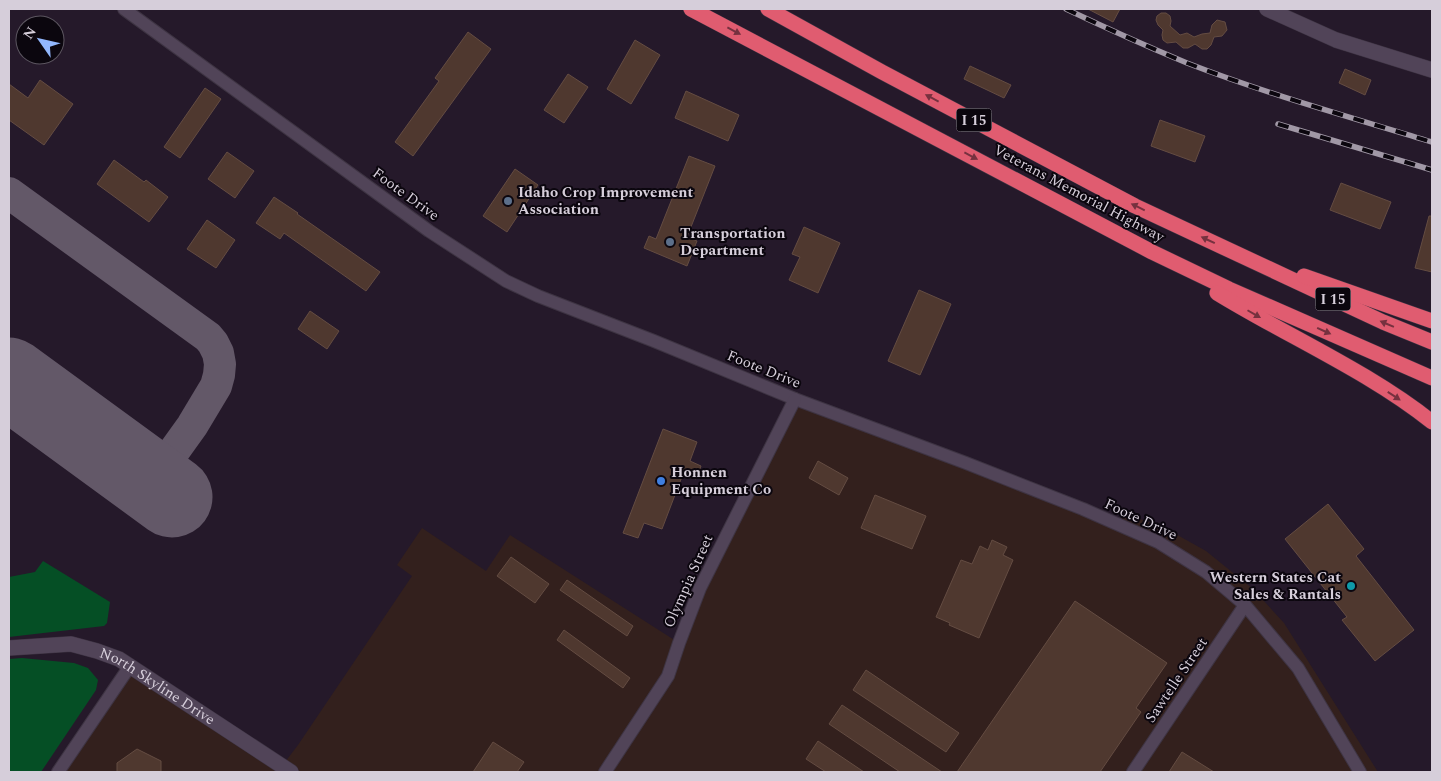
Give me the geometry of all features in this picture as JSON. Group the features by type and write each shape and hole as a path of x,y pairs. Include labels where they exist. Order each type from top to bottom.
{"highway":[{"name":"Veterans Memorial Highway","path":"691,9 1152,252 1238,293 1432,378"},
{"name":"Veterans Memorial Highway","path":"768,9 1135,206 1383,322 1432,342"},
{"path":"1152,252 1224,297 1364,376 1432,422"},
{"path":"1234,252 1432,321"}],"main road":[{"path":"1267,9 1336,40 1432,70"},
{"name":"North Skyline Drive","path":"9,648 71,644 119,659 291,772"}],"street":[{"name":"Foote Drive","path":"124,9 428,231 506,281 538,296 795,399 1083,509 1158,542 1206,572 1245,605 1298,668 1360,772"},
{"name":"Olympia Street","path":"605,772 668,676 678,643 700,588 795,399"},
{"name":"Sawtelle Street","path":"1133,772 1245,605"},
{"path":"58,772 130,666"}],"shaded area":[{"path":"795,399 1116,523 1125,514 1163,527 1206,551 1253,589 1284,623 1378,772 58,772 130,666 282,766 412,576 397,565 422,528 486,571 510,535 679,643"}],"green space":[{"path":"43,561 110,602 107,623 104,626 9,637 9,577 35,572"},
{"path":"22,658 74,663 88,668 98,680 96,690 41,772 9,772 9,659"}],"building":[{"path":"1088,9 1120,9 1113,22"},
{"path":"1161,13 1166,13 1170,16 1170,26 1180,35 1187,33 1194,37 1210,33 1212,25 1217,20 1225,22 1227,30 1222,36 1214,37 1207,49 1202,49 1195,44 1188,48 1183,48 1176,42 1167,43 1163,40 1163,30 1156,20 1157,16"},
{"path":"468,32 491,49 413,156 395,142 439,81 435,78"},
{"path":"635,40 660,55 631,104 607,89"},
{"path":"970,66 1011,85 1004,98 964,79"},
{"path":"1345,69 1371,80 1365,95 1339,83"},
{"path":"568,74 588,87 564,123 544,110"},
{"path":"40,80 73,104 44,145 9,120 9,84 28,98"},
{"path":"205,88 221,99 180,158 164,147"},
{"path":"686,91 739,115 728,141 675,118"},
{"path":"1160,120 1205,136 1195,162 1151,146"},
{"path":"227,152 254,171 235,198 208,179"},
{"path":"689,156 715,166 687,237 697,241 687,266 644,248 649,236 656,239"},
{"path":"114,160 144,182 146,180 168,197 149,222 97,184"},
{"path":"515,169 538,185 507,232 483,216"},
{"path":"1341,183 1391,202 1380,229 1330,210"},
{"path":"274,197 380,272 366,291 284,233 280,239 256,223"},
{"path":"1429,216 1432,216 1432,272 1415,268"},
{"path":"207,220 235,240 216,268 187,249"},
{"path":"804,227 840,243 818,293 789,280 800,257 792,254"},
{"path":"919,290 951,304 920,375 888,361"},
{"path":"310,311 339,331 327,349 298,329"},
{"path":"663,429 697,442 690,461 701,466 696,479 683,474 662,529 644,523 638,538 623,533"},
{"path":"818,461 848,478 839,495 809,478"},
{"path":"875,495 926,516 912,549 861,528"},
{"name":"Western States Cat Sales & Rantals","path":"1328,504 1364,549 1356,556 1414,630 1375,661 1342,620 1347,617 1285,539"},
{"path":"992,540 1007,547 1003,555 1013,560 979,638 936,617 961,560 972,564 980,546 988,550"},
{"path":"511,557 549,584 535,603 497,576"},
{"path":"567,580 633,626 627,636 560,590"},
{"path":"1075,601 1167,663 1136,708 1141,712 1100,772 957,772"},
{"path":"564,630 630,678 623,688 557,640"},
{"path":"866,670 959,733 946,752 853,690"},
{"path":"842,705 942,772 900,772 829,724"},
{"path":"818,741 864,772 826,772 806,759"},
{"path":"493,742 524,762 517,772 473,772"},
{"path":"137,749 161,761 161,772 117,772 117,763"},
{"path":"1182,752 1214,772 1169,772"}],"taxiway":[{"path":"9,193 208,337 218,353 220,364 216,386 192,426 164,465 146,471 134,469"}],"runway":[{"path":"9,378 172,497"}],"railway":[{"path":"1066,9 1156,50 1217,74 1309,105 1432,142"},
{"path":"1278,124 1432,170"}],"place":[{"name":"Idaho Crop Improvement Association","path":"508,201"},
{"name":"Transportation Department","path":"670,242"},
{"name":"Honnen Equipment Co","path":"661,481"},
{"name":"Western States Cat Sales & Rantals","path":"1351,586"}]}
